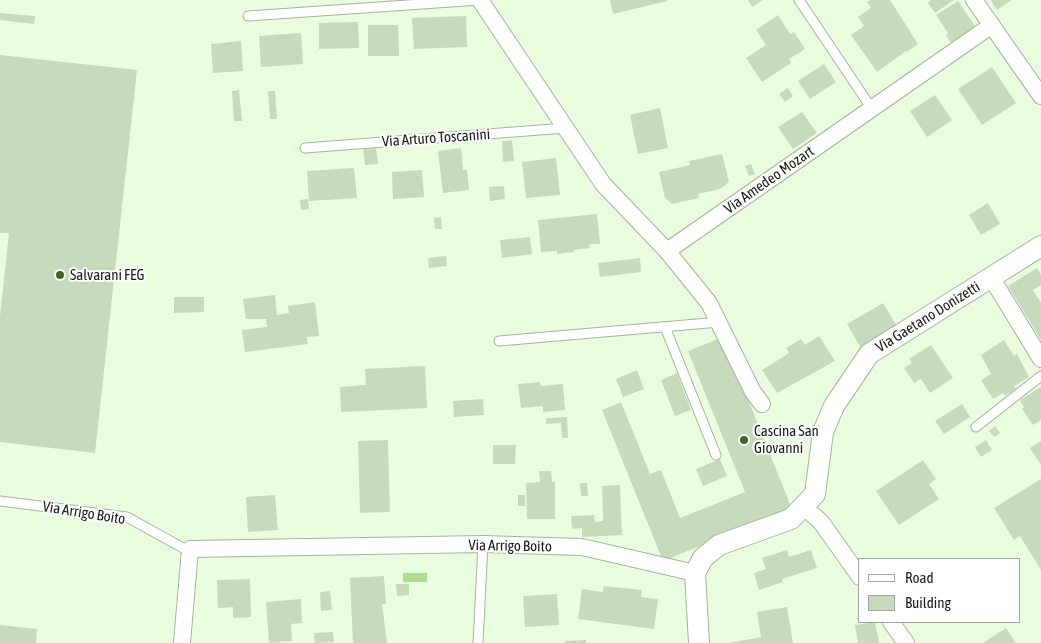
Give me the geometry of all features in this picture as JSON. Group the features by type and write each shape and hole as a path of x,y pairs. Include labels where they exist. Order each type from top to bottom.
{"street":[{"path":"480,0 603,184 667,251 710,303 753,392 762,404"},
{"path":"974,0 1041,96"},
{"name":"Via Amedeo Mozart","path":"667,251 992,25"},
{"name":"Via Gaetano Donizetti","path":"804,508 815,494 823,432 834,406 869,354 1041,246"},
{"path":"991,277 1041,359"},
{"path":"699,643 695,573 703,558 719,546 791,519 804,508 821,522 858,574"},
{"name":"Via Arrigo Boito","path":"190,550 484,544 582,547 695,573"},
{"path":"182,643 190,550"},
{"path":"892,623 906,643"}],"lane":[{"path":"248,16 480,0"},
{"path":"799,0 872,109"},
{"name":"Via Arturo Toscanini","path":"305,148 566,128"},
{"path":"499,341 720,322"},
{"path":"665,327 716,455"},
{"path":"976,426 1041,376"},
{"name":"Via Arrigo Boito","path":"0,501 126,517 190,550"},
{"path":"478,643 484,544"}],"shaded area":[{"path":"403,573 427,573 427,582 403,582"}],"building":[{"path":"610,0 667,0 667,1 613,14"},
{"path":"748,0 763,0 752,7"},
{"path":"870,0 890,0 918,44 877,72 851,35 864,26 858,17 871,8 867,2"},
{"path":"931,0 954,0 935,13 928,3"},
{"path":"992,0 1012,0 997,10 991,1"},
{"path":"958,1 975,26 951,43 946,35 948,33 936,15"},
{"path":"0,13 35,16 34,24 0,20"},
{"path":"778,15 790,34 794,32 805,49 789,59 791,63 762,82 746,58 766,45 756,30"},
{"path":"466,16 467,47 414,49 412,18"},
{"path":"358,22 359,48 319,49 319,23"},
{"path":"368,25 398,25 399,56 368,56"},
{"path":"301,33 303,64 261,67 259,36"},
{"path":"241,41 243,71 213,73 211,44"},
{"name":"Salvarani FEG","path":"0,55 137,70 95,453 0,442 0,316 9,233 0,233"},
{"path":"824,64 836,82 810,99 798,81"},
{"path":"992,67 1016,103 982,125 958,89"},
{"path":"788,88 793,96 785,102 779,94"},
{"path":"239,90 242,121 234,121 232,91"},
{"path":"268,91 275,91 277,119 270,119"},
{"path":"935,95 952,120 927,137 910,111"},
{"path":"660,108 668,148 638,154 630,115"},
{"path":"802,112 817,133 793,149 778,127"},
{"path":"512,140 514,161 503,162 502,141"},
{"path":"376,148 378,164 365,165 363,149"},
{"path":"461,148 463,170 467,170 469,190 443,193 438,151"},
{"path":"722,154 729,182 720,189 698,194 699,198 672,204 665,198 659,172 690,165 689,161"},
{"path":"556,158 560,195 526,198 522,162"},
{"path":"751,164 755,174 749,176 745,166"},
{"path":"354,168 357,198 309,201 307,171"},
{"path":"422,170 424,197 393,199 392,172"},
{"path":"504,186 505,199 490,201 489,187"},
{"path":"308,199 309,209 301,210 300,200"},
{"path":"988,203 1000,224 981,235 969,215"},
{"path":"597,214 600,244 589,244 590,248 574,250 574,252 557,254 557,251 541,252 538,220"},
{"path":"441,217 442,229 435,229 434,218"},
{"path":"530,237 532,254 502,258 500,240"},
{"path":"446,256 447,266 429,268 428,258"},
{"path":"640,258 641,272 600,277 598,263"},
{"path":"1037,268 1041,275 1041,285 1033,290 1041,303 1041,340 1008,286"},
{"path":"275,295 277,315 289,313 288,306 315,302 319,336 307,337 308,344 245,352 242,330 267,327 266,319 246,319 243,299"},
{"path":"174,297 204,297 204,312 174,313"},
{"path":"883,303 898,328 862,350 847,324"},
{"path":"819,336 835,361 777,393 762,370 789,353 786,348 801,339 805,345"},
{"name":"Cascina San Giovanni","path":"723,337 792,509 663,561 602,410 621,402 650,474 661,470 680,518 745,492 688,351"},
{"path":"1004,340 1014,356 1017,354 1029,377 1014,386 1016,389 1005,396 1003,393 993,399 981,380 991,374 981,355"},
{"path":"931,345 953,378 930,393 921,379 914,383 904,368 912,363 909,359"},
{"path":"425,366 427,408 341,412 340,387 366,385 365,369"},
{"path":"637,370 644,389 623,397 616,379"},
{"path":"677,373 691,410 675,416 661,380"},
{"path":"540,382 541,386 563,384 565,410 543,412 543,406 521,408 518,384"},
{"path":"1041,387 1041,420 1033,425 1022,409 1024,407 1020,400"},
{"path":"483,399 484,415 454,417 453,401"},
{"path":"962,404 970,417 944,434 935,421"},
{"path":"567,417 568,438 562,438 561,423 546,424 546,418"},
{"path":"995,426 1000,433 994,437 989,431"},
{"path":"388,440 390,512 360,513 358,441"},
{"path":"986,440 992,450 981,457 975,447"},
{"path":"1041,441 1041,465 1030,448"},
{"path":"493,445 516,445 515,464 493,464"},
{"path":"720,459 727,476 703,486 696,469"},
{"path":"923,460 936,479 929,484 939,499 899,525 876,491"},
{"path":"539,471 551,471 552,482 555,482 555,519 527,519 526,483 540,482"},
{"path":"1041,479 1041,570 1020,536 1014,540 994,508"},
{"path":"580,483 587,483 588,496 581,496"},
{"path":"620,485 622,535 582,537 582,528 572,529 571,516 594,515 595,522 603,521 602,486"},
{"path":"275,495 278,530 248,532 246,497"},
{"path":"518,495 525,495 525,506 518,506"},
{"path":"787,550 789,557 811,550 817,568 782,579 783,582 759,590 754,573 766,569 762,558"},
{"path":"384,576 386,604 382,604 387,643 353,643 350,578"},
{"path":"250,579 251,617 233,618 233,607 218,608 217,580"},
{"path":"396,584 409,584 409,595 397,596"},
{"path":"604,586 642,590 641,597 658,599 654,629 578,619 582,589 603,592"},
{"path":"330,591 332,610 321,611 320,592"},
{"path":"557,594 559,625 525,627 523,596"},
{"path":"301,599 302,623 291,624 292,641 269,643 266,602"},
{"path":"787,607 793,643 729,643 761,637 757,612"},
{"path":"875,623 879,643 858,643 855,625"},
{"path":"0,625 37,629 36,643 0,643"},
{"path":"1006,628 1016,643 983,643"},
{"path":"333,632 334,642 315,643 314,633"},
{"path":"586,640 586,643 565,643 565,641"}],"place":[{"name":"Salvarani FEG","path":"60,275"},
{"name":"Cascina San Giovanni","path":"744,440"}]}
